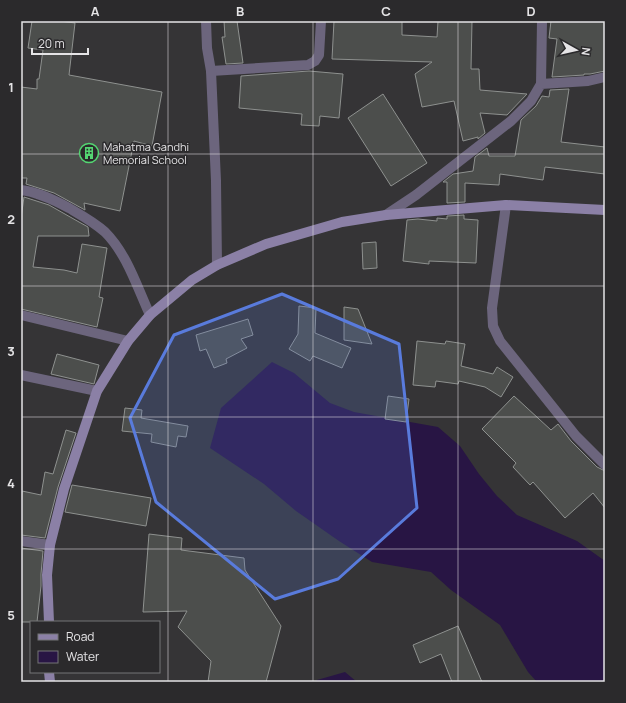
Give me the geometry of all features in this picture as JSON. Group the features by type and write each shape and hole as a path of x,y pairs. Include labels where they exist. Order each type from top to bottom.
{"main road":[{"path":"49,621 47,575 50,545 64,489 97,391 128,342 150,315 192,280 217,265 266,244 342,222 386,215 506,205 605,210"}],"street":[{"path":"206,21 207,48 211,71 216,181 217,265"},
{"path":"211,71 308,65 315,61 319,55 321,21"},
{"path":"386,215 416,195 511,121 531,101 541,84 542,21"},
{"path":"541,84 588,81 605,77"},
{"path":"21,190 44,196 64,205 88,219 105,232 127,265 150,315"},
{"path":"506,205 492,308 493,326 500,341 571,430 605,465"},
{"path":"21,315 128,342"},
{"path":"21,374 97,391"},
{"path":"21,541 50,545"}],"highlighted area":[{"path":"282,294 399,344 417,508 338,579 275,599 156,502 130,418 174,335"}],"water":[{"path":"272,362 294,373 330,403 354,412 438,427 460,446 479,474 497,496 517,515 577,541 605,561 605,682 537,682 528,672 500,625 451,590 431,572 372,562 296,511 264,484 210,448 221,408"},
{"path":"345,672 357,682 316,682 317,680"}],"building":[{"name":"Mahatma Gandhi Memorial School","path":"32,21 60,21 75,23 69,75 162,92 152,146 134,141 120,211 84,203 85,210 54,193 26,184 27,178 21,178 21,87 37,89 37,79 39,79 43,50 28,48"},
{"path":"224,21 237,21 243,63 226,64 222,37 225,37"},
{"path":"334,21 402,21 402,35 437,37 438,21 472,21 471,69 479,69 480,90 527,94 507,115 480,113 485,133 478,139 478,137 463,141 454,101 422,107 415,74 432,62 332,59"},
{"path":"551,21 605,21 605,71 584,75 552,77 557,39 549,38"},
{"path":"309,71 343,74 339,118 320,116 319,126 301,125 302,114 239,108 241,76"},
{"path":"569,89 561,142 605,147 605,174 545,167 543,180 500,174 499,185 465,183 465,202 447,203 447,182 443,182 453,174 473,171 475,157 487,148 489,156 515,156 521,120 536,106 542,96 549,97 550,90"},
{"path":"383,94 427,163 391,186 348,118"},
{"path":"24,197 49,205 88,227 89,236 38,236 33,267 64,270 77,273 82,244 107,248 99,297 103,298 97,327 21,309 21,218"},
{"path":"464,215 464,219 478,220 476,263 429,261 429,264 403,261 407,220 418,219 437,221 437,218 447,219 447,216"},
{"path":"376,242 377,268 363,269 362,243"},
{"path":"299,306 316,308 315,333 351,348 342,368 313,356 310,361 289,349 298,334"},
{"path":"344,307 358,309 372,344 344,340"},
{"path":"248,319 253,335 241,339 247,348 226,359 227,363 214,368 206,349 200,351 196,335"},
{"path":"417,341 445,344 446,341 465,344 461,366 493,374 497,367 513,377 501,397 485,387 459,381 458,384 436,381 435,387 413,385"},
{"path":"57,354 99,365 94,384 51,374"},
{"path":"388,396 409,399 406,422 385,419"},
{"path":"514,396 551,430 558,424 571,441 597,467 605,471 605,508 593,493 565,518 533,482 530,485 513,467 516,463 482,429"},
{"path":"125,408 142,410 141,418 188,426 186,437 178,436 176,447 151,442 152,434 122,431"},
{"path":"66,430 76,433 58,487 45,538 21,535 22,491 41,495 45,472 53,474"},
{"path":"72,485 151,498 146,526 65,512"},
{"path":"149,534 182,538 181,550 244,558 245,570 281,626 266,682 208,682 211,661 178,627 187,611 143,612"},
{"path":"21,548 43,551 37,621 21,622"},
{"path":"458,626 482,682 452,682 441,654 420,663 413,645"}],"place":[{"name":"Mahatma Gandhi Memorial School","path":"89,153"}]}
